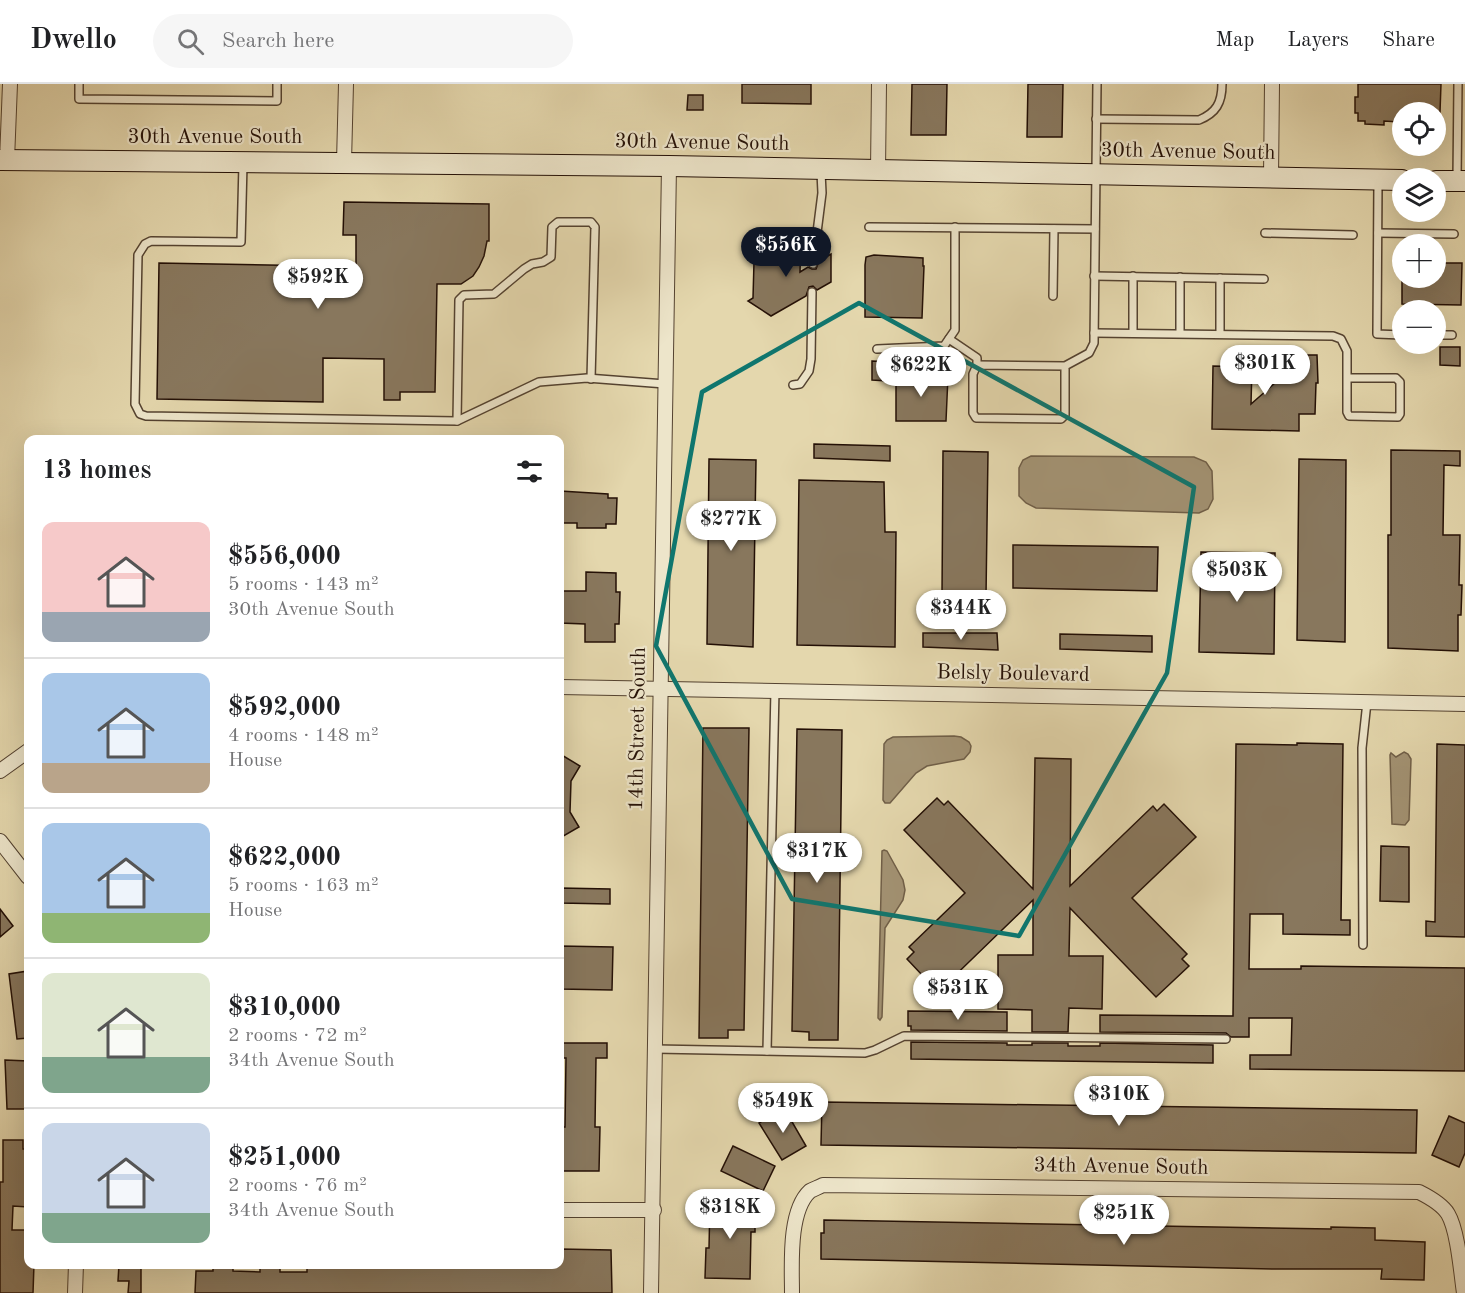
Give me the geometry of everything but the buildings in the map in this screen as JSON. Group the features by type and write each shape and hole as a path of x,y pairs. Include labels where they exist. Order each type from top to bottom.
{"street":[{"path":"4,160 10,84"},
{"path":"344,162 346,84"},
{"path":"878,170 879,84"},
{"path":"1271,177 1272,84"},
{"name":"30th Avenue South","path":"4,160 669,166 1392,180"},
{"name":"14th Street South","path":"651,1293 669,166"},
{"name":"Belsly Boulevard","path":"564,687 1465,704"},
{"path":"0,771 24,754"},
{"path":"0,841 24,872"},
{"name":"34th Avenue South","path":"792,1293 794,1225 801,1204 811,1191 823,1185 1419,1192 1433,1198 1448,1214 1456,1239 1464,1293"},
{"path":"564,1210 654,1210"},
{"path":"75,1293 76,1269"}],"lane":[{"path":"79,84 79,99 277,101 277,84"},
{"path":"977,365 1065,366 1089,353 1094,343 1097,84"},
{"path":"1096,119 1199,120 1210,116 1218,107 1222,97 1222,84"},
{"path":"1458,84 1461,181"},
{"path":"243,161 241,242 151,241 145,244 138,255 135,404 140,414 146,416 457,421 539,382 591,379 665,384"},
{"path":"813,264 822,193 821,169"},
{"path":"1378,179 1377,334 1392,335"},
{"path":"457,421 459,300 464,295 494,294 524,268 551,257 552,227 558,222 591,222 595,227 591,379"},
{"path":"869,227 1095,229"},
{"path":"877,349 944,346 955,330 955,227"},
{"path":"1053,296 1054,229"},
{"path":"1265,233 1353,235"},
{"path":"1378,233 1454,234"},
{"path":"1094,276 1264,279"},
{"path":"1133,276 1133,333"},
{"path":"1180,277 1180,333"},
{"path":"1220,278 1220,334"},
{"path":"793,385 800,384 809,371 812,292"},
{"path":"1094,333 1334,336 1341,339 1347,351 1347,378 1347,412 1349,416 1398,417 1400,414 1400,382 1396,378 1347,378"},
{"path":"1446,335 1452,335"},
{"path":"949,339 977,358 973,374 973,413 976,418 1061,419 1065,415 1065,366"},
{"path":"767,1051 775,690"},
{"path":"1363,945 1362,747 1367,702"},
{"path":"656,1049 865,1053 903,1036 1226,1039"}],"highlighted area":[{"path":"859,303 1194,487 1167,673 1019,936 792,899 656,646 702,392"}],"shaded area":[{"path":"1031,456 1194,457 1206,462 1212,471 1213,499 1208,509 1199,513 1036,508 1019,496 1019,468 1023,460"},
{"path":"893,737 961,737 971,746 970,752 964,759 927,766 916,773 890,803 885,803 883,800 884,744 887,740"},
{"path":"1404,752 1411,759 1409,820 1405,825 1392,824 1390,755 1391,753 1396,757"},
{"path":"882,851 887,851 903,880 905,890 903,900 885,928 882,1017 880,1020 878,1018"}]}
